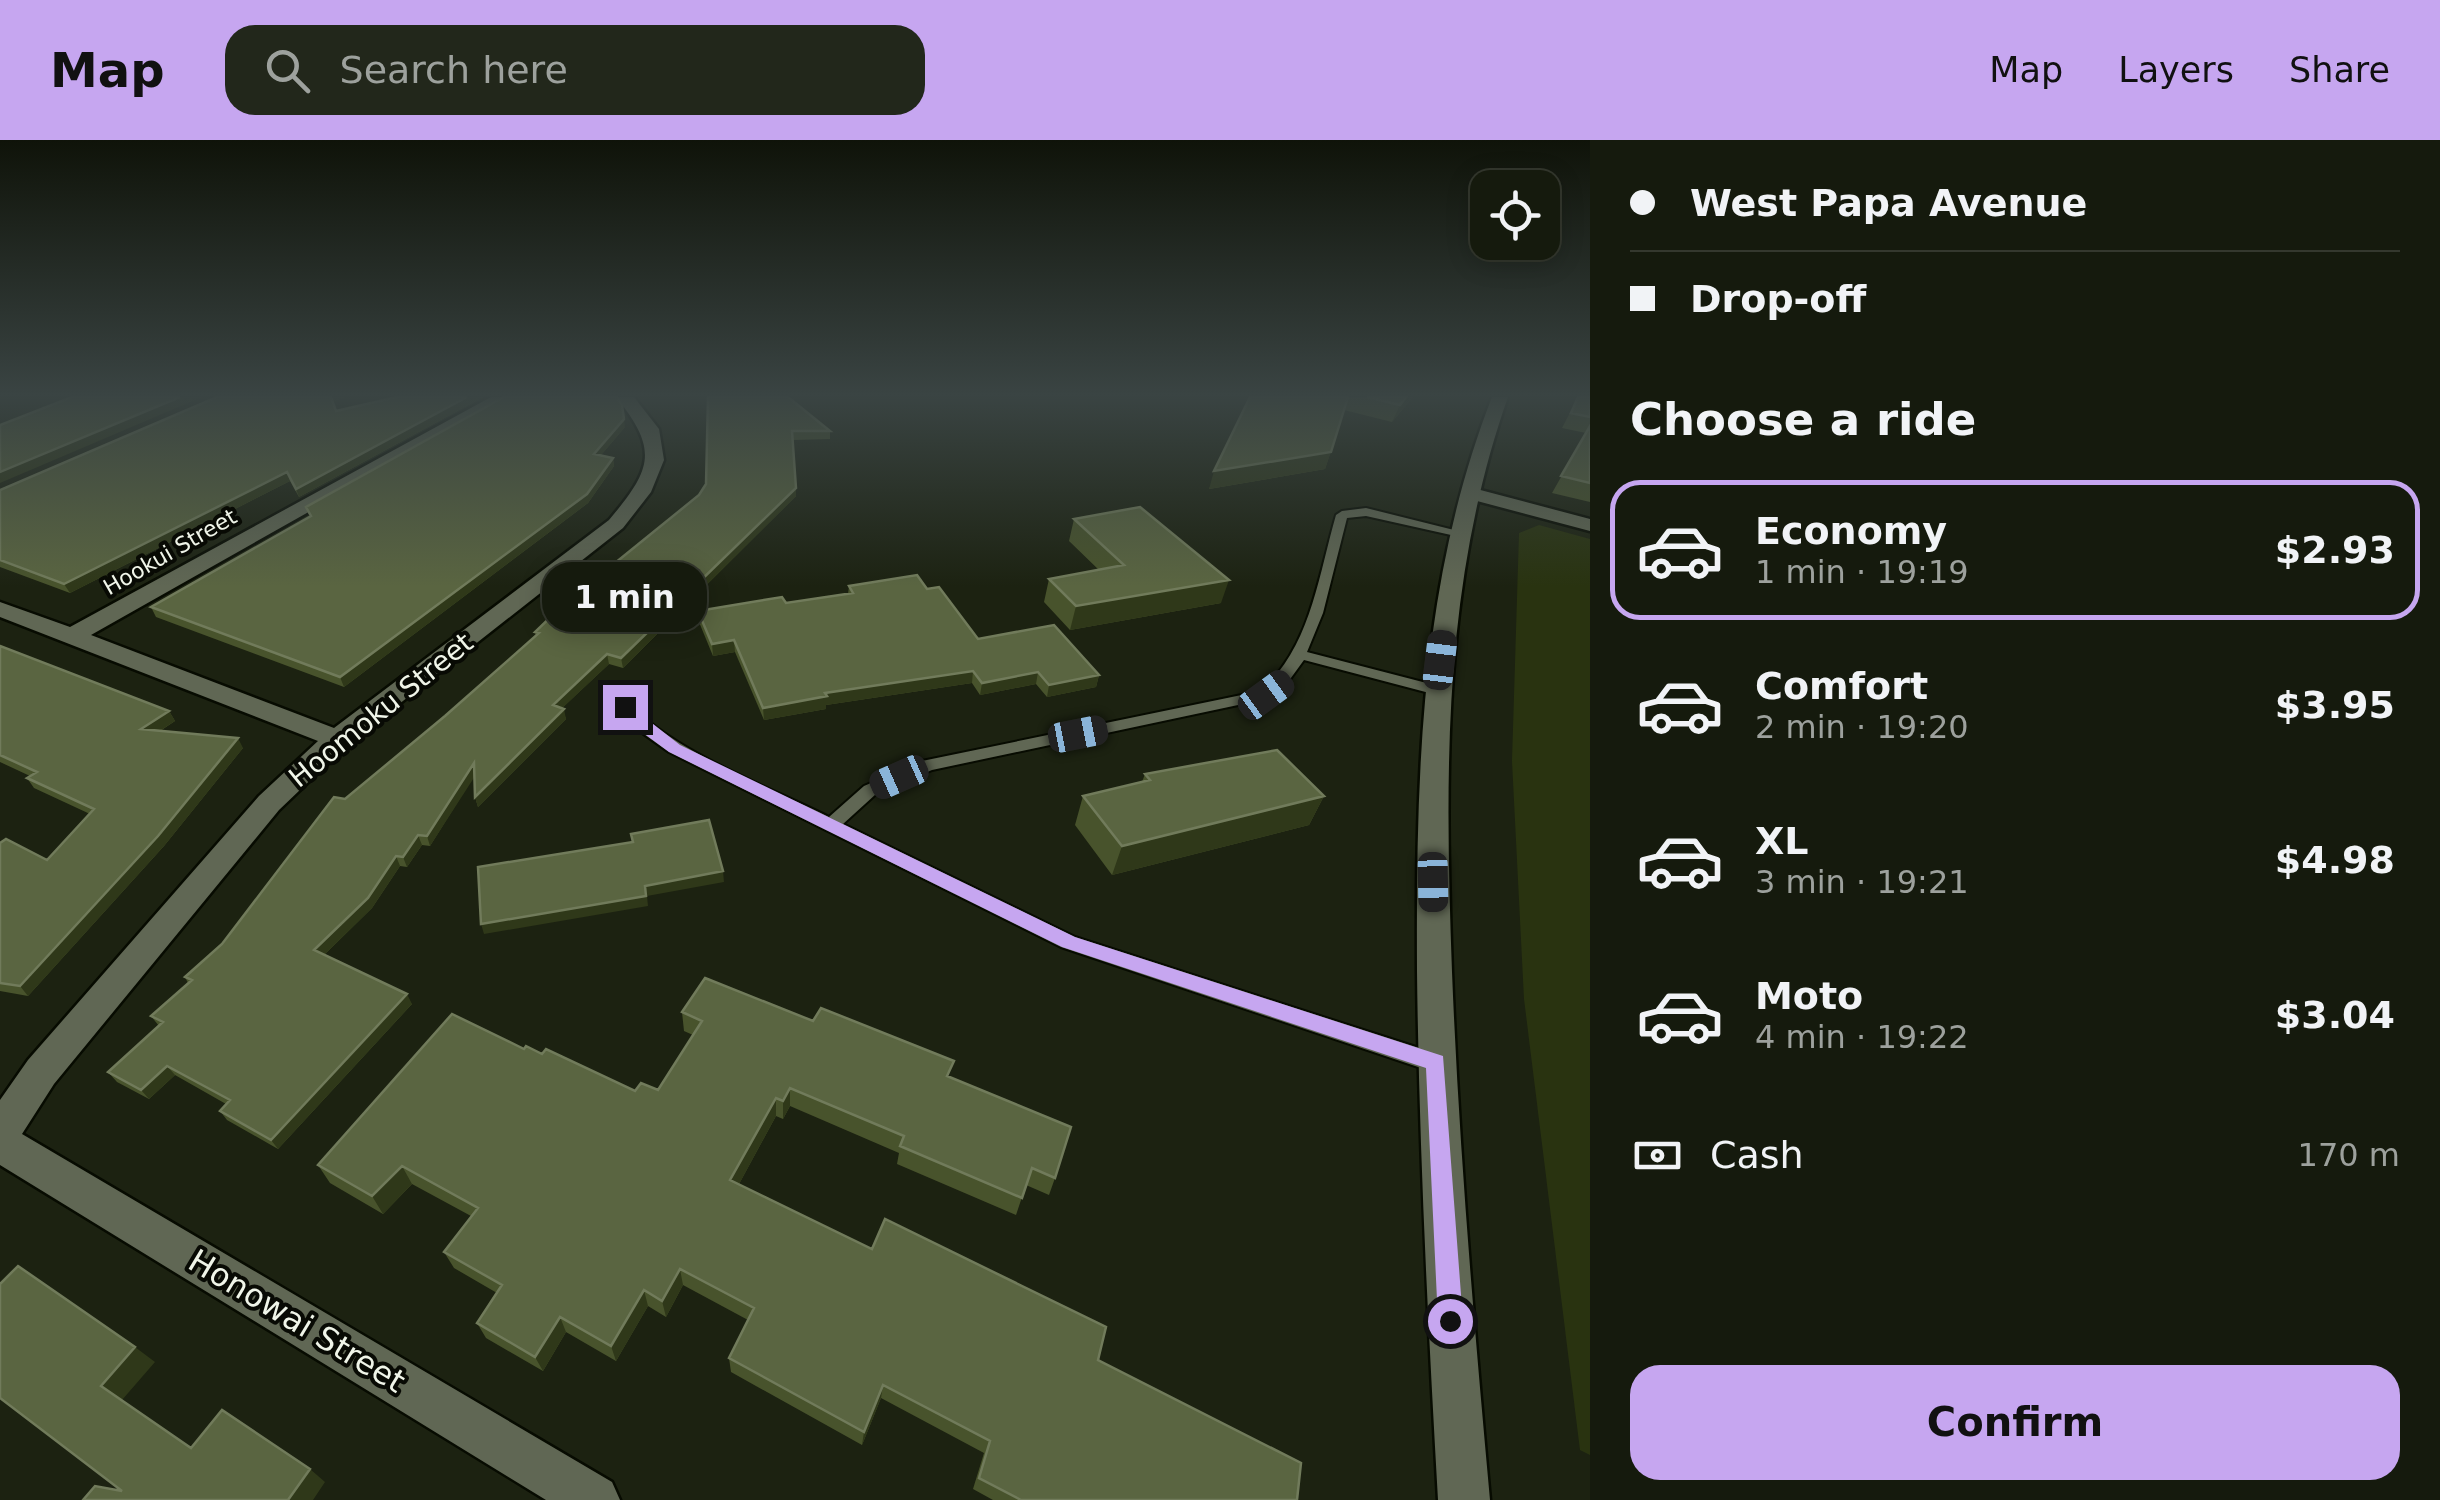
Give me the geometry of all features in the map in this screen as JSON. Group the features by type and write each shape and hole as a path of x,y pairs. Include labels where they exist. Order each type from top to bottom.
{"street":[{"name":"Hookui Street","path":"72,636 383,460"},
{"name":"Hoomoku Street","path":"0,1133 40,1072 269,803 337,739 616,524 640,497 654,460"},
{"path":"1464,1500 1436,1062 1432,846 1437,690 1460,532 1479,460"},
{"path":"1469,492 1590,525"},
{"path":"0,609 337,739"},
{"name":"Honowai Street","path":"0,1142 566,1492"}],"lane":[{"path":"831,825 870,790 928,764 1266,695 1288,679 1300,655 1342,516 1366,512 1460,532"},
{"path":"1300,655 1437,690"},
{"path":"625,707 640,724 674,748 1068,942 1436,1062"}],"green space":[{"path":"1539,525 1590,539 1590,1455 1580,1450 1524,999 1512,761 1519,533"}],"building":[{"path":"0,460 28,460 0,472"},
{"path":"69,460 349,460 296,489 287,472 64,584 0,560 0,490"},
{"path":"390,460 611,460 587,494 340,677 151,607 311,516 306,507"},
{"path":"707,460 794,460 796,488 621,658 607,654 553,705 564,709 475,797 474,763 427,836 418,835 403,857 396,856 368,898 314,950 407,994 271,1140 220,1111 230,1100 167,1066 141,1090 108,1072 163,1022 151,1016 192,980 185,977 222,944 334,797 345,799 445,716 539,633 535,632 562,606 699,495 706,484"},
{"path":"1219,460 1279,460 1214,471"},
{"path":"1570,460 1590,460 1590,483 1561,476"},
{"path":"1140,507 1229,580 1076,606 1049,579 1124,565 1074,519"},
{"path":"917,575 927,589 939,587 978,639 1054,625 1099,675 1049,685 1038,672 982,683 973,671 825,693 827,696 763,708 734,640 712,644 698,611 782,597 786,603 853,593 849,586"},
{"path":"0,646 169,711 141,729 238,738 158,836 20,986 0,983 0,843 6,839 47,860 94,809 27,778 37,772 0,755"},
{"path":"1277,750 1324,796 1122,846 1083,796 1150,780 1145,774"},
{"path":"709,820 723,871 645,886 646,896 481,924 478,867 633,842 631,834"},
{"path":"705,978 813,1021 821,1008 954,1061 947,1076 1071,1127 1055,1178 1032,1168 1022,1198 900,1146 904,1136 790,1088 783,1101 776,1098 730,1180 872,1249 885,1219 1106,1327 1098,1360 1301,1463 1297,1500 1021,1500 979,1478 990,1441 883,1385 864,1432 729,1358 754,1308 680,1269 662,1301 644,1290 611,1346 560,1317 535,1357 477,1323 502,1285 444,1252 478,1208 402,1166 372,1196 318,1165 452,1014 524,1049 526,1046 542,1054 546,1049 635,1091 641,1083 658,1090 702,1021 682,1012"},
{"path":"18,1266 135,1347 101,1386 191,1448 222,1410 310,1469 288,1500 83,1500 95,1486 122,1491 0,1398 0,1284"}],"route":[{"path":"625,707 640,724 674,748 1068,942 1185,984 1436,1062 1450,1321"}]}
